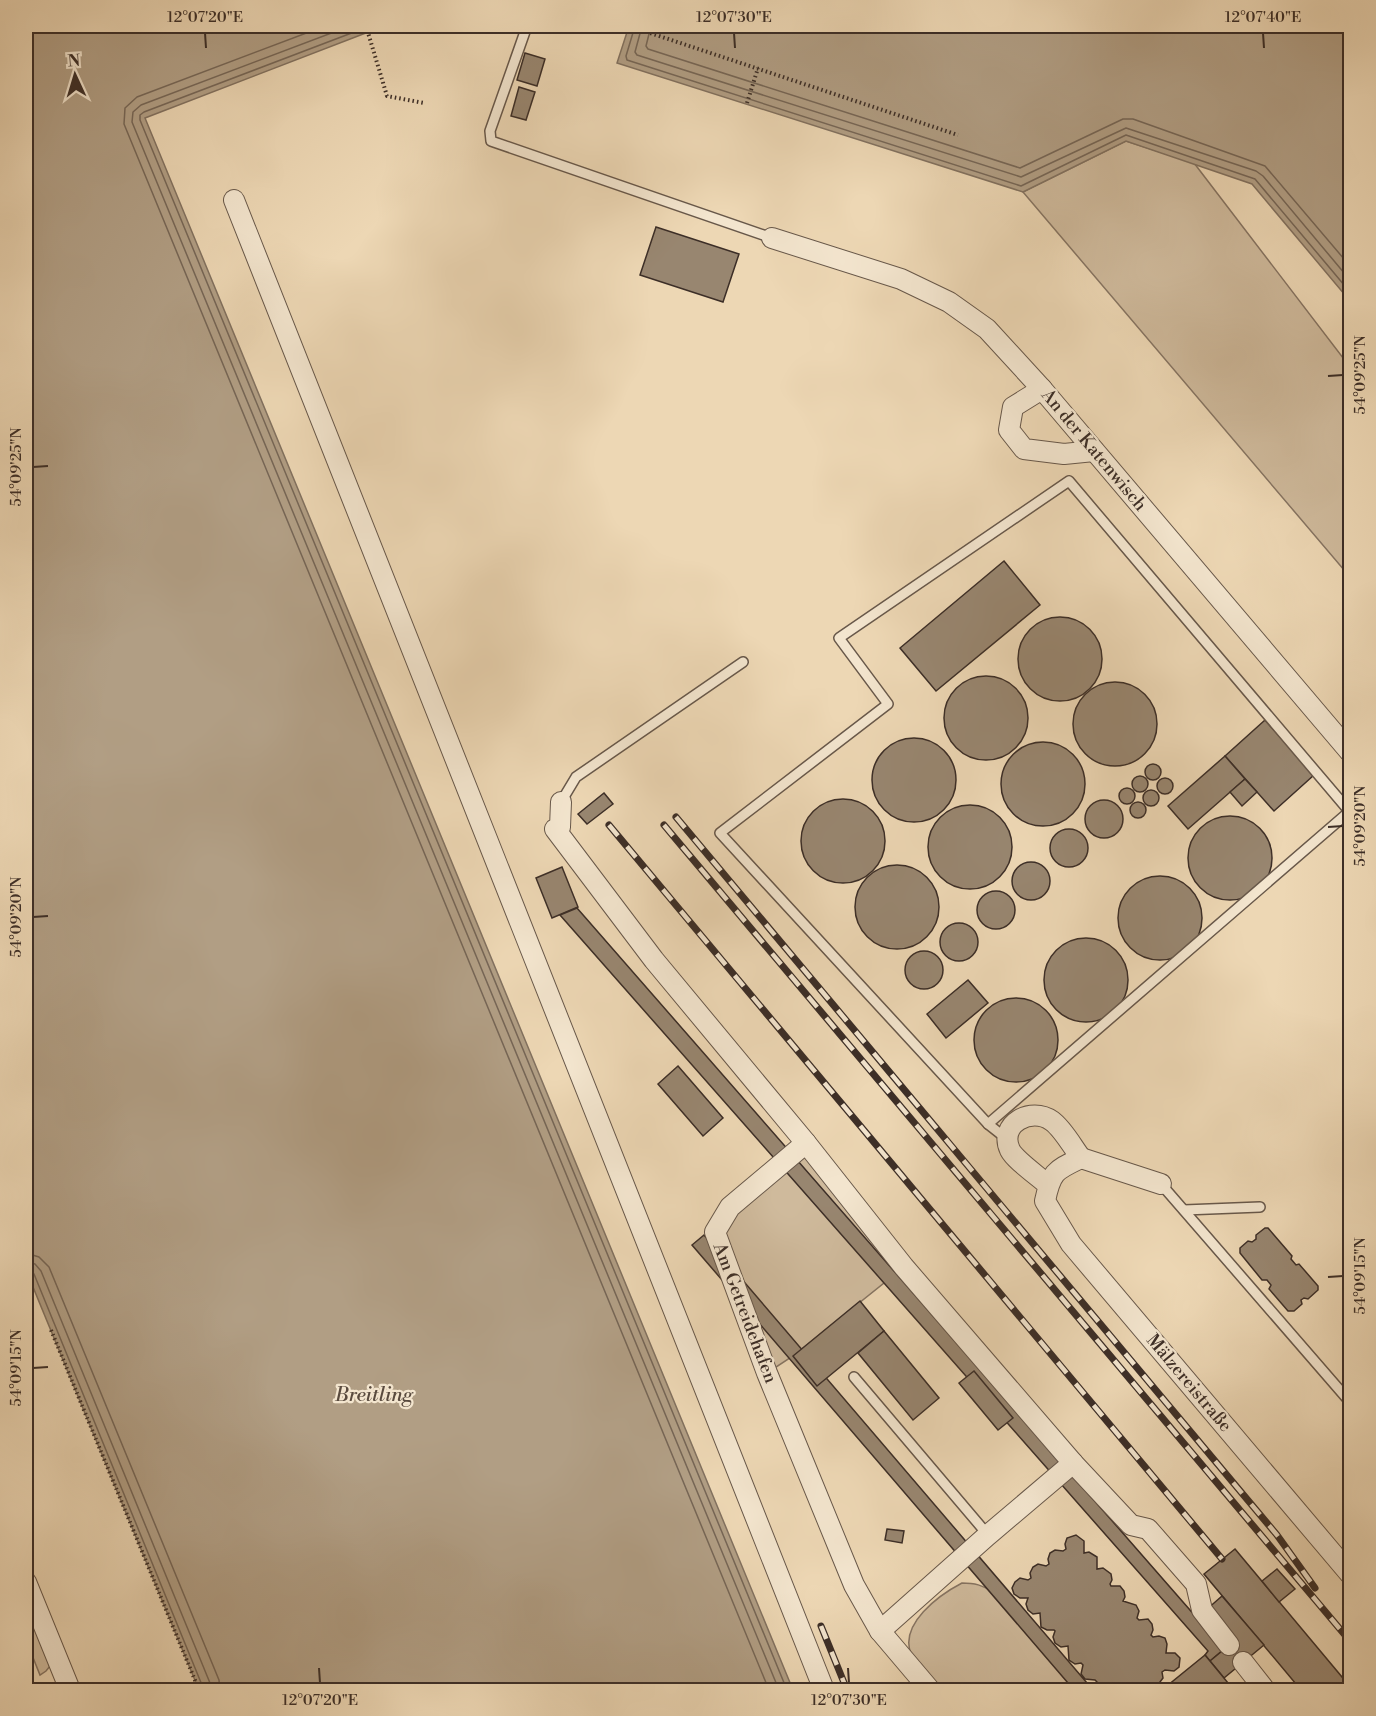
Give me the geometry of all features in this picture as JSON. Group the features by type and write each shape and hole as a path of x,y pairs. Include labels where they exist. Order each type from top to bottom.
{"street":[{"path":"234,200 824,1690"},
{"name":"An der Katenwisch","path":"772,238 901,279 949,302 987,329 1042,389 1350,752"},
{"path":"1042,389 1013,407 1009,430 1024,449 1064,454 1094,451"},
{"path":"561,802 560,827 555,829 654,960 806,1143 904,1267 1073,1463 1131,1525 1148,1529 1196,1584 1202,1610 1229,1645"},
{"path":"1081,1158 1058,1168 1048,1185 1011,1152 1007,1139 1010,1126 1024,1116 1038,1114 1052,1121 1081,1158 1161,1184"},
{"name":"Am Getreidehafen","path":"806,1143 730,1207 715,1232 767,1373 850,1575 880,1631 930,1690"},
{"name":"Mälzereistraße","path":"1048,1185 1045,1201 1071,1244 1350,1574"},
{"path":"880,1631 1073,1463"},
{"path":"26,1582 70,1690"},
{"path":"1243,1662 1265,1690"}],"lane":[{"path":"527,26 490,131 491,141 772,238"},
{"path":"988,1125 1350,812 1069,481 839,638 888,704 720,833 988,1125 1007,1139"},
{"path":"561,802 576,777 743,662"},
{"path":"1161,1184 1350,1401"},
{"path":"1184,1210 1260,1207"},
{"path":"854,1377 988,1535"}],"path":[{"path":"366,26 387,96 424,103"},
{"path":"629,26 958,135"},
{"path":"747,103 758,68"},
{"path":"51,1330 199,1690"}],"shaded area":[{"path":"1126,141 1194,163 1350,367 1350,577 1023,192"},
{"path":"806,1143 904,1267 793,1356 767,1373 715,1232"},
{"path":"962,1583 978,1585 993,1592 1076,1690 940,1690 911,1654 909,1643 911,1632 923,1612"},
{"path":"26,1606 50,1666 40,1675 26,1640"}],"water":[{"name":"Breitling","path":"26,26 384,26 145,118 793,1690 199,1690 26,1270"},
{"path":"629,26 1350,26 1350,301 1252,184 1126,141 1023,192 617,63"}],"building":[{"path":"525,53 545,59 537,86 517,80"},
{"path":"519,87 535,92 526,120 511,116"},
{"path":"656,227 739,254 723,302 640,275"},
{"path":"1004,561 1040,605 936,691 900,648"},
{"path":"1060,617 1076,620 1090,629 1099,643 1102,659 1099,675 1090,689 1076,698 1060,701 1044,698 1030,689 1021,675 1018,659 1021,643 1030,629 1044,620"},
{"path":"986,676 1002,679 1016,688 1025,702 1028,718 1025,734 1016,748 1002,757 986,760 970,757 956,748 947,734 944,718 947,702 956,688 970,679"},
{"path":"1115,682 1131,685 1145,694 1154,708 1157,724 1154,740 1145,754 1131,763 1115,766 1099,763 1085,754 1076,740 1073,724 1076,708 1085,694 1099,685"},
{"path":"1265,720 1314,775 1274,811 1225,756"},
{"path":"914,738 930,741 944,750 953,764 956,780 953,796 944,810 930,819 914,822 898,819 884,810 875,796 872,780 875,764 884,750 898,741"},
{"path":"1043,742 1059,745 1073,754 1082,768 1085,784 1082,800 1073,814 1059,823 1043,826 1027,823 1013,814 1004,800 1001,784 1004,768 1013,754 1027,745"},
{"path":"1225,756 1245,779 1188,829 1168,806"},
{"path":"1150,764 1156,764 1161,772 1159,778 1150,780 1145,775 1145,769"},
{"path":"1137,776 1143,776 1148,784 1146,790 1137,792 1132,787 1132,781"},
{"path":"1162,778 1168,778 1173,786 1171,792 1162,794 1157,789 1157,783"},
{"path":"1245,779 1257,792 1242,806 1230,792"},
{"path":"1124,788 1130,788 1135,796 1133,802 1124,804 1119,799 1119,793"},
{"path":"1148,790 1154,790 1159,798 1157,804 1148,806 1143,801 1143,795"},
{"path":"604,793 613,804 587,824 578,814"},
{"path":"843,799 859,802 873,811 882,825 885,841 882,857 873,871 859,880 843,883 827,880 813,871 804,857 801,841 804,825 813,811 827,802"},
{"path":"1104,800 1117,806 1123,819 1117,832 1104,838 1091,832 1085,819 1091,806"},
{"path":"1135,802 1141,802 1146,810 1144,816 1135,818 1130,813 1130,807"},
{"path":"970,805 986,808 1000,817 1009,831 1012,847 1009,863 1000,877 986,886 970,889 954,886 940,877 931,863 928,847 931,831 940,817 954,808"},
{"path":"1230,816 1246,819 1260,828 1269,842 1272,858 1269,874 1260,888 1246,897 1230,900 1214,897 1200,888 1191,874 1188,858 1191,842 1200,828 1214,819"},
{"path":"1069,829 1082,835 1088,848 1082,861 1069,867 1056,861 1050,848 1056,835"},
{"path":"1031,862 1044,868 1050,881 1044,894 1031,900 1018,894 1012,881 1018,868"},
{"path":"897,865 913,868 927,877 936,891 939,907 936,923 927,937 913,946 897,949 881,946 867,937 858,923 855,907 858,891 867,877 881,868"},
{"path":"562,867 578,907 552,918 536,878"},
{"path":"1160,876 1176,879 1190,888 1199,902 1202,918 1199,934 1190,948 1176,957 1160,960 1144,957 1130,948 1121,934 1118,918 1121,902 1130,888 1144,879"},
{"path":"996,891 1009,897 1015,910 1009,923 996,929 983,923 977,910 983,897"},
{"path":"577,908 1224,1649 1210,1661 1205,1655 1208,1651 560,915"},
{"path":"959,923 972,929 978,942 972,955 959,961 946,955 940,942 946,929"},
{"path":"1086,938 1102,941 1116,950 1125,964 1128,980 1125,996 1116,1010 1102,1019 1086,1022 1070,1019 1056,1010 1047,996 1044,980 1047,964 1056,950 1070,941"},
{"path":"924,951 937,957 943,970 937,983 924,989 911,983 905,970 911,957"},
{"path":"968,980 988,1003 946,1038 927,1014"},
{"path":"1016,998 1032,1001 1046,1010 1055,1024 1058,1040 1055,1056 1046,1070 1032,1079 1016,1082 1000,1079 986,1070 977,1056 974,1040 977,1024 986,1010 1000,1001"},
{"path":"678,1066 723,1118 703,1136 658,1084"},
{"path":"1268,1228 1292,1256 1291,1259 1296,1265 1299,1264 1318,1286 1318,1290 1308,1299 1301,1300 1302,1304 1294,1311 1288,1311 1269,1289 1271,1285 1267,1280 1262,1280 1240,1253 1240,1248 1248,1241 1252,1242 1256,1239 1256,1235"},
{"path":"704,1235 1093,1690 1074,1690 692,1245"},
{"path":"860,1301 884,1331 817,1386 793,1356"},
{"path":"884,1331 939,1398 913,1420 858,1353"},
{"path":"974,1371 1013,1418 998,1430 959,1383"},
{"path":"887,1529 904,1531 902,1543 885,1540"},
{"path":"1076,1535 1084,1541 1084,1553 1089,1552 1097,1557 1097,1569 1103,1568 1111,1574 1111,1586 1120,1586 1124,1591 1123,1601 1136,1605 1139,1611 1137,1618 1139,1620 1148,1619 1152,1624 1151,1635 1165,1638 1166,1653 1175,1653 1180,1658 1179,1667 1174,1671 1162,1672 1163,1678 1157,1686 1147,1684 1146,1690 1096,1690 1097,1682 1085,1679 1081,1674 1083,1665 1069,1660 1068,1646 1061,1647 1055,1643 1053,1637 1055,1631 1041,1627 1040,1613 1033,1614 1028,1610 1026,1604 1028,1598 1020,1598 1014,1594 1012,1588 1015,1582 1020,1578 1028,1580 1031,1578 1030,1573 1033,1567 1038,1564 1046,1566 1049,1564 1050,1553 1066,1549 1067,1538"},
{"path":"1235,1549 1347,1683 1338,1690 1301,1690 1204,1574"},
{"path":"1277,1569 1295,1589 1279,1602 1262,1581"},
{"path":"1222,1596 1264,1645 1224,1678 1210,1661 1233,1642 1206,1610"},
{"path":"1205,1655 1233,1689 1162,1690"}],"railway":[{"path":"676,817 1277,1535 1315,1588"},
{"path":"609,825 1222,1559"},
{"path":"664,825 1350,1641"},
{"path":"821,1626 847,1690"}]}
